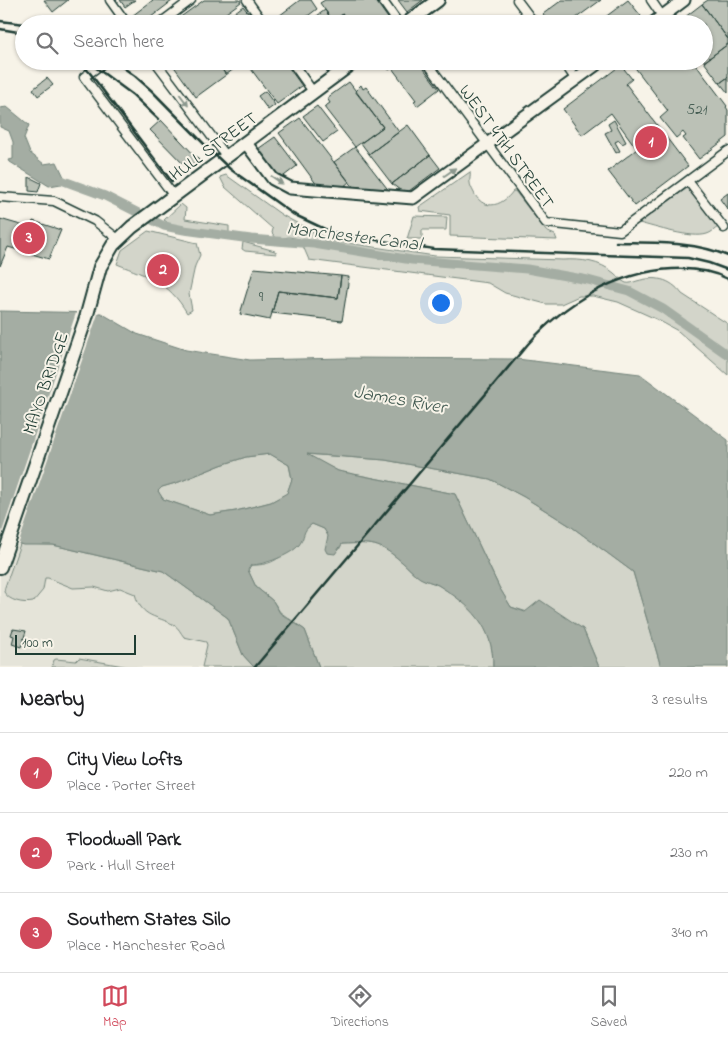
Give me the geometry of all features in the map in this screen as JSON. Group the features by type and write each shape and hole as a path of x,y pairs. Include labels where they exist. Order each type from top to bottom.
{"main road":[{"path":"418,15 438,0"},
{"name":"HULL STREET","path":"100,267 118,239 132,227 344,70"},
{"name":"MAYO BRIDGE","path":"0,567 86,318 100,267"}],"street":[{"path":"110,0 121,15"},
{"path":"171,15 191,0"},
{"path":"246,0 257,15"},
{"path":"382,0 393,15"},
{"path":"517,0 528,15"},
{"path":"651,0 661,15"},
{"path":"663,15 684,0"},
{"path":"94,70 84,77 174,196"},
{"path":"162,70 227,156"},
{"path":"298,70 314,92"},
{"name":"WEST 4TH STREET","path":"433,70 546,224 620,231 688,181"},
{"path":"569,70 576,80"},
{"path":"246,143 273,179 290,188 413,198 589,70"},
{"path":"724,228 688,181 728,151"},
{"path":"0,197 54,201 95,221 118,239"}],"shaded area":[{"path":"470,172 471,186 481,202 492,205 497,204 515,191 546,231 555,235 557,240 450,236 450,215 420,211 419,207"},
{"path":"226,175 282,215 333,241 435,256 577,260 603,266 626,283 644,279 662,280 728,324 728,375 678,331 618,302 593,296 579,296 561,304 546,304 505,293 488,283 309,260 300,239 289,237 277,239 272,233 273,229 225,187 220,177"},
{"path":"687,188 718,227 713,231 707,234 692,235 639,223"},
{"path":"181,204 186,208 185,219 229,226 229,234 180,227 164,220"},
{"path":"414,216 447,217 446,230 422,230 422,239 407,239"},
{"path":"148,231 197,243 200,255 195,266 189,294 192,310 187,313 173,294 157,281 117,264 122,250"},
{"path":"243,242 275,251 277,254 245,251 242,249"},
{"path":"270,454 289,465 292,479 287,494 271,502 236,511 210,515 163,499 158,491 162,487 221,465 246,457"},
{"path":"305,454 385,460 490,479 524,497 572,527 633,572 661,667 599,667 583,629 511,607 499,587 455,494 338,471"},
{"path":"312,524 324,529 339,550 342,544 368,544 381,547 394,555 417,576 438,585 461,600 485,628 492,653 493,667 319,667 305,630 280,612 273,601 256,587 248,570 251,565 262,565 272,562 286,552"},
{"path":"0,537 24,545 53,545 243,655 254,667 0,667"},
{"path":"20,544 53,545 163,571 228,618 243,655 254,667 202,667 206,642 184,637 174,625 146,612 138,602 135,594 120,588 108,591 94,587 73,588 45,578 43,590 33,602 25,603 9,598 4,592 5,587"},
{"path":"79,658 129,667 52,667 56,659 76,661"}],"water":[{"path":"7,107 29,125 24,138 30,153 44,164 57,162 65,179 61,184 49,186 10,162 9,160 13,159 13,142 9,131 0,127 0,108"},
{"name":"James River","path":"0,311 101,313 137,334 186,350 250,360 347,358 517,359 640,374 728,440 728,667 661,667 633,572 572,527 524,497 490,479 385,460 307,454 338,471 455,494 499,587 511,607 525,612 540,600 583,629 599,667 493,667 489,640 484,628 478,618 460,600 438,585 420,578 394,555 381,547 368,544 342,544 335,554 327,553 325,549 328,536 324,529 312,524 306,529 301,542 295,549 277,559 251,565 248,570 256,587 273,601 280,613 305,630 319,667 254,667 243,655 228,618 163,571 53,545 23,545 0,537","holes":["270,454 289,465 292,479 287,493 271,502 236,511 210,515 163,499 158,491 162,487 246,457"]}],"pier":[{"path":"77,310 99,311 18,545 0,538"}],"building":[{"path":"44,0 68,0 53,12"},
{"path":"120,0 135,0 125,7"},
{"path":"153,0 172,1 154,15 133,15"},
{"path":"204,0 240,0 241,2 223,15 183,15"},
{"path":"300,0 311,0 317,9 309,15 280,15"},
{"path":"325,0 375,0 386,15 329,15 320,3"},
{"path":"398,0 423,0 407,12"},
{"path":"562,0 601,0 580,15 543,14"},
{"path":"628,0 640,15 608,15"},
{"path":"708,0 728,0 728,39 713,19 713,15 710,15 702,4"},
{"path":"702,4 710,15 688,15"},
{"path":"243,6 250,15 231,15"},
{"path":"325,10 329,15 318,15"},
{"path":"713,19 728,39 728,44 713,55"},
{"path":"728,44 728,77 720,83 710,70 713,70 713,55"},
{"path":"176,70 222,70 226,75 196,97"},
{"path":"222,70 232,70 226,75"},
{"path":"252,70 290,70 302,86 277,104"},
{"path":"394,70 425,70 439,89 417,106 414,101 416,100"},
{"path":"614,70 625,70 632,79 626,84 688,166 635,206 608,171 637,149 611,113 582,135 563,109"},
{"path":"637,70 700,70 727,106 728,137 699,159 683,138 686,136 683,132 676,138 660,118 668,111"},
{"path":"728,77 728,93 720,83"},
{"path":"47,78 53,85 38,96 33,89"},
{"path":"349,82 383,127 355,147 324,107 330,103 327,98"},
{"path":"361,85 363,89 366,87 399,132 369,154 361,143 383,127 355,91"},
{"path":"265,91 275,105 268,110 258,96"},
{"path":"317,106 337,132 323,142 303,116"},
{"path":"300,118 349,182 343,187 317,185 279,133"},
{"path":"161,120 199,160 189,170 150,130"},
{"path":"614,120 626,142 622,144 619,140 615,142 620,151 616,153 605,133 611,130 608,124"},
{"path":"408,125 430,155 392,184 369,154"},
{"path":"275,137 297,166 280,179 258,149"},
{"path":"355,147 390,192 354,188 334,162"},
{"path":"430,155 440,168 405,194 392,184"},
{"path":"29,177 41,183 38,192 29,191"},
{"path":"728,193 728,210 720,199"},
{"path":"0,219 31,228 33,221 61,230 49,259 8,247 0,266"},
{"path":"254,268 341,276 338,298 278,291 270,320 240,314"},
{"path":"341,276 349,277 342,321 272,313 278,291 338,298"},
{"path":"13,629 26,631 21,647 12,644 14,636 11,635"}],"waterway":[{"name":"Manchester Canal","path":"53,177 105,196 164,226 184,230 251,239 314,244 412,260 527,269 588,280 629,291 663,309 728,355"}],"railway":[{"path":"0,21 15,23"},
{"path":"0,29 15,32"},
{"path":"87,70 172,182"},
{"path":"99,70 133,95 158,119"},
{"path":"127,70 152,91 230,169 293,214 331,232 434,249 688,258 728,270"},
{"path":"616,242 687,245 728,256"},
{"path":"255,667 528,344 558,315 593,292 612,283 651,271 693,269 728,279"}],"place":[{"name":"City View Lofts","path":"651,142"},
{"name":"Southern States Silo","path":"29,238"},
{"name":"Floodwall Park","path":"163,270"}]}
